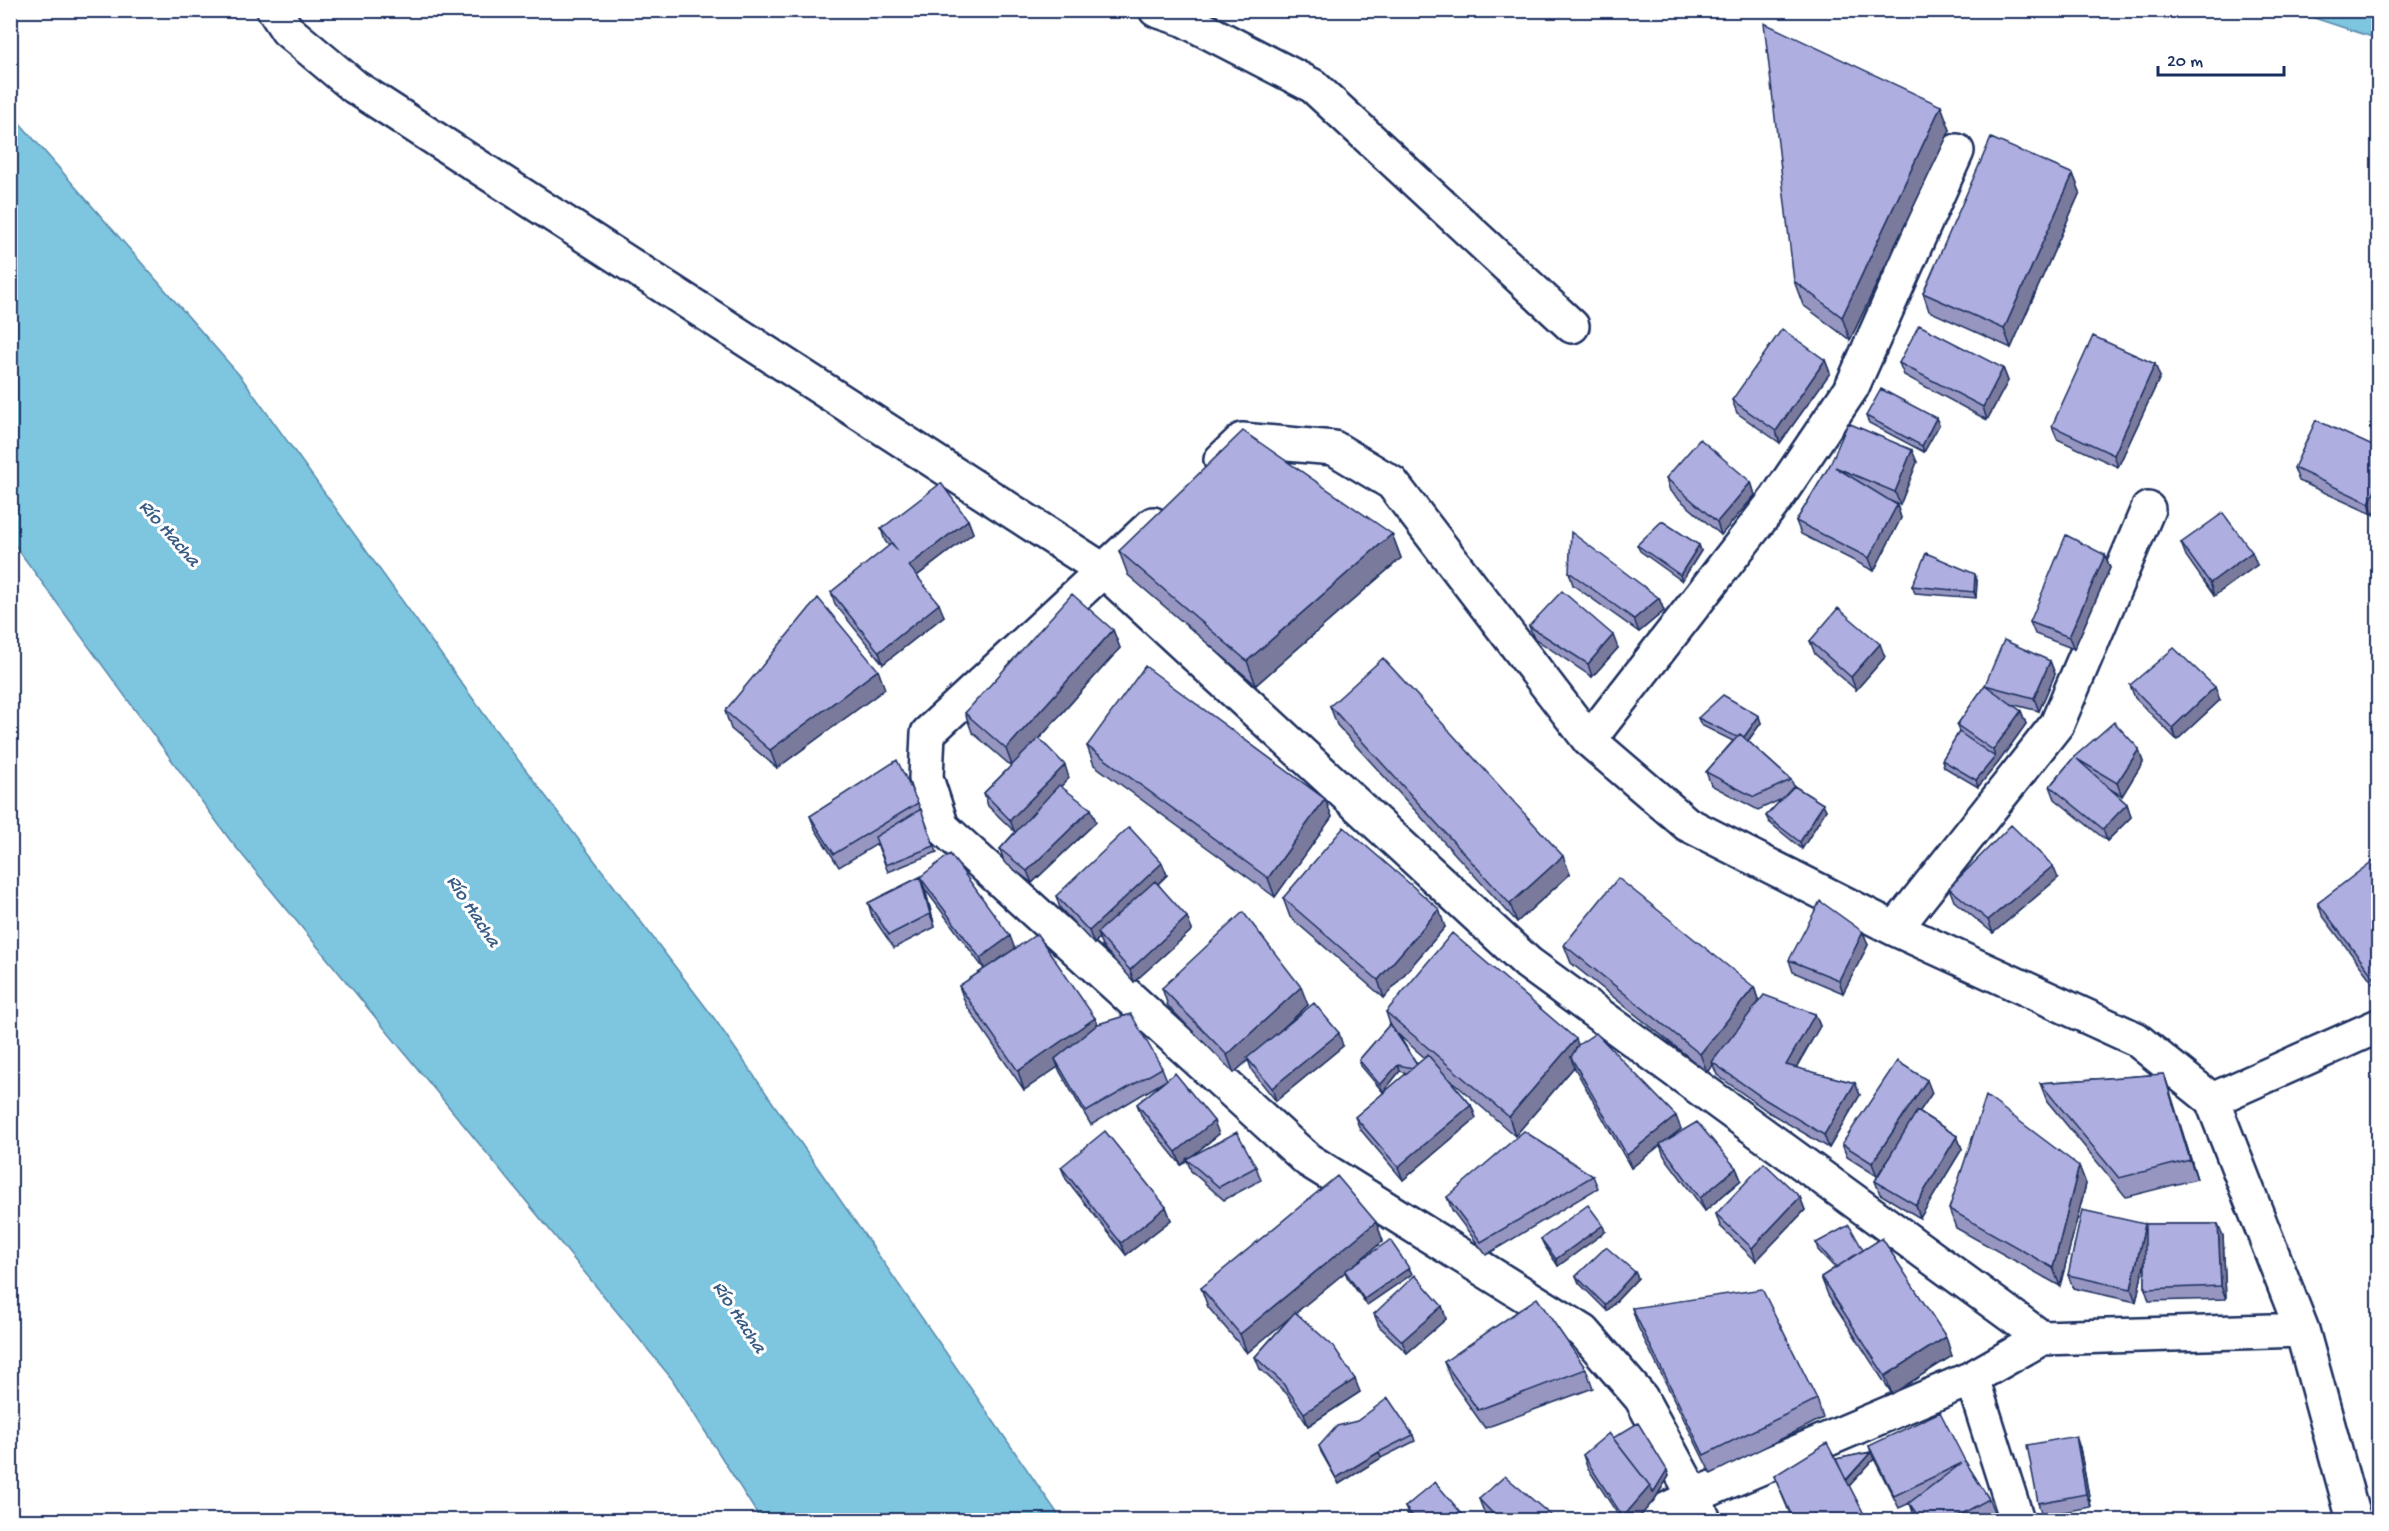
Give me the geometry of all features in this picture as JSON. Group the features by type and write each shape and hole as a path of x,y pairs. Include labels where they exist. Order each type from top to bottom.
{"street":[{"path":"274,10 287,30 355,87 1104,570 1528,963 2042,1338"},
{"path":"1156,10 1183,19 1313,86 1572,326"},
{"path":"1589,740 1777,498 1852,387 1957,151"},
{"path":"1199,481 1242,440 1334,448 1392,483 1589,740 1687,824 1895,929 2136,1039 2212,1100 2302,1330 2354,1521"},
{"path":"1173,505 928,733 926,778 942,827 1308,1160 1584,1332 1641,1398 1699,1508"},
{"path":"1895,929 2057,724 2148,510"},
{"path":"2212,1100 2379,1026"},
{"path":"1646,1521 1699,1508 1972,1378 2042,1338 2302,1330"},
{"path":"1972,1378 2017,1521"}],"water":[{"path":"2293,11 2378,11 2378,39"},
{"name":"Río Hacha","path":"11,113 241,377 494,728 714,1018 1062,1520 761,1520 672,1379 230,840 11,540"}],"building":[{"path":"1764,23 1941,106 1842,317 1794,281"},
{"path":"1991,138 2073,174 2004,329 1923,293"},
{"path":"1919,325 2003,368 1983,407 1899,363"},
{"path":"1782,329 1825,360 1776,431 1732,400"},
{"path":"2093,336 2155,364 2114,455 2052,426"},
{"path":"1881,389 1936,418 1922,446 1866,416"},
{"path":"2316,420 2379,449 2379,482 2369,503 2294,468"},
{"path":"1848,423 1912,450 1895,492 1835,467 1897,505 1869,558 1796,521 1830,465"},
{"path":"1243,431 1392,534 1247,661 1119,551"},
{"path":"1700,439 1751,482 1717,522 1666,478"},
{"path":"941,483 968,520 909,566 939,604 879,652 831,592 891,544 898,551 881,529"},
{"path":"2223,513 2252,552 2210,583 2181,543"},
{"path":"1662,521 1699,545 1680,575 1637,545"},
{"path":"1571,532 1659,598 1634,619 1569,572"},
{"path":"2066,535 2105,555 2069,637 2030,622"},
{"path":"1926,553 1975,574 1974,592 1912,586"},
{"path":"1562,591 1613,635 1588,664 1529,626"},
{"path":"1072,594 1113,630 1006,749 965,713"},
{"path":"818,598 878,670 770,750 725,711"},
{"path":"1838,608 1880,644 1851,677 1810,641"},
{"path":"2004,640 2050,661 2034,698 1985,685"},
{"path":"2174,648 2215,687 2172,728 2130,685"},
{"path":"1383,658 1563,856 1510,904 1330,706"},
{"path":"1145,666 1325,799 1268,878 1087,746"},
{"path":"1985,685 2021,711 1993,750 1957,725"},
{"path":"1723,695 1759,716 1744,737 1740,734 1737,737 1698,718"},
{"path":"2114,722 2139,749 2117,783 2077,759 2127,804 2103,829 2050,786 2074,757"},
{"path":"1959,732 1995,757 1976,780 1942,760"},
{"path":"1740,734 1791,780 1754,797 1706,772"},
{"path":"1039,738 1065,765 1010,820 984,793"},
{"path":"897,760 918,803 834,854 810,816"},
{"path":"1059,785 1091,809 1027,871 1000,849"},
{"path":"1794,786 1823,804 1800,842 1766,816"},
{"path":"921,809 934,846 886,865 875,837"},
{"path":"2011,825 2053,866 1988,920 1949,888"},
{"path":"1129,827 1162,863 1089,931 1056,896"},
{"path":"1344,827 1439,909 1378,980 1283,898"},
{"path":"950,854 1010,936 980,958 920,877"},
{"path":"2374,860 2379,866 2378,983 2318,903"},
{"path":"920,877 930,914 889,935 868,903"},
{"path":"1618,878 1754,987 1700,1054 1564,945"},
{"path":"1155,881 1187,917 1130,970 1097,933"},
{"path":"1820,901 1863,932 1839,980 1789,960"},
{"path":"1243,912 1301,987 1227,1055 1162,988"},
{"path":"1452,933 1576,1039 1509,1117 1386,1012"},
{"path":"1037,934 1095,1018 1018,1071 959,986"},
{"path":"1764,995 1815,1014 1786,1065 1855,1083 1824,1135 1766,1100 1712,1062"},
{"path":"1314,1003 1339,1033 1272,1088 1247,1058"},
{"path":"1131,1014 1162,1068 1086,1112 1055,1059 1098,1024"},
{"path":"1390,1024 1417,1064 1413,1068 1398,1065 1380,1085 1359,1060"},
{"path":"1596,1033 1676,1116 1627,1155 1571,1057 1578,1045"},
{"path":"1428,1055 1471,1105 1398,1167 1355,1117"},
{"path":"1897,1061 1927,1080 1872,1163 1842,1144"},
{"path":"1175,1073 1214,1121 1176,1152 1137,1104"},
{"path":"2164,1074 2190,1160 2119,1178 2040,1083"},
{"path":"1986,1096 2079,1166 2053,1268 1949,1209"},
{"path":"1917,1111 1957,1136 1916,1205 1875,1181"},
{"path":"1697,1122 1736,1168 1700,1198 1660,1144"},
{"path":"1105,1131 1166,1207 1121,1243 1061,1167"},
{"path":"1524,1131 1593,1176 1481,1242 1447,1197"},
{"path":"1237,1132 1256,1167 1219,1187 1186,1159"},
{"path":"1764,1163 1800,1197 1752,1248 1716,1214"},
{"path":"1337,1176 1376,1222 1240,1334 1201,1288"},
{"path":"1588,1205 1603,1225 1556,1259 1541,1239"},
{"path":"2082,1210 2145,1224 2131,1289 2068,1275"},
{"path":"2145,1224 2218,1224 2221,1286 2145,1289"},
{"path":"1849,1225 1863,1250 1837,1267 1816,1243"},
{"path":"1882,1238 1946,1337 1885,1376 1821,1277"},
{"path":"1390,1240 1409,1268 1364,1299 1345,1271"},
{"path":"1606,1247 1635,1272 1605,1305 1576,1276"},
{"path":"1415,1275 1442,1306 1402,1341 1374,1314"},
{"path":"1762,1289 1817,1399 1704,1455 1632,1308"},
{"path":"1537,1298 1586,1369 1478,1410 1444,1362"},
{"path":"1295,1312 1334,1347 1355,1379 1304,1413 1282,1382 1255,1357"},
{"path":"1388,1398 1413,1435 1336,1478 1319,1446 1337,1426 1357,1421"},
{"path":"1940,1412 1965,1461 1989,1499 1949,1521 1922,1521 1909,1503 1962,1463 1894,1496 1869,1446"},
{"path":"1638,1423 1667,1470 1653,1493 1613,1438"},
{"path":"1609,1433 1650,1486 1623,1517 1583,1455"},
{"path":"2076,1436 2086,1494 2038,1503 2027,1445"},
{"path":"1827,1443 1866,1518 1860,1521 1794,1521 1774,1476"},
{"path":"1871,1452 1846,1480 1836,1459"},
{"path":"1505,1476 1553,1517 1550,1521 1500,1521 1479,1499"},
{"path":"1435,1482 1468,1521 1417,1521 1405,1507"},
{"path":"1991,1514 1993,1521 1978,1521"}]}
